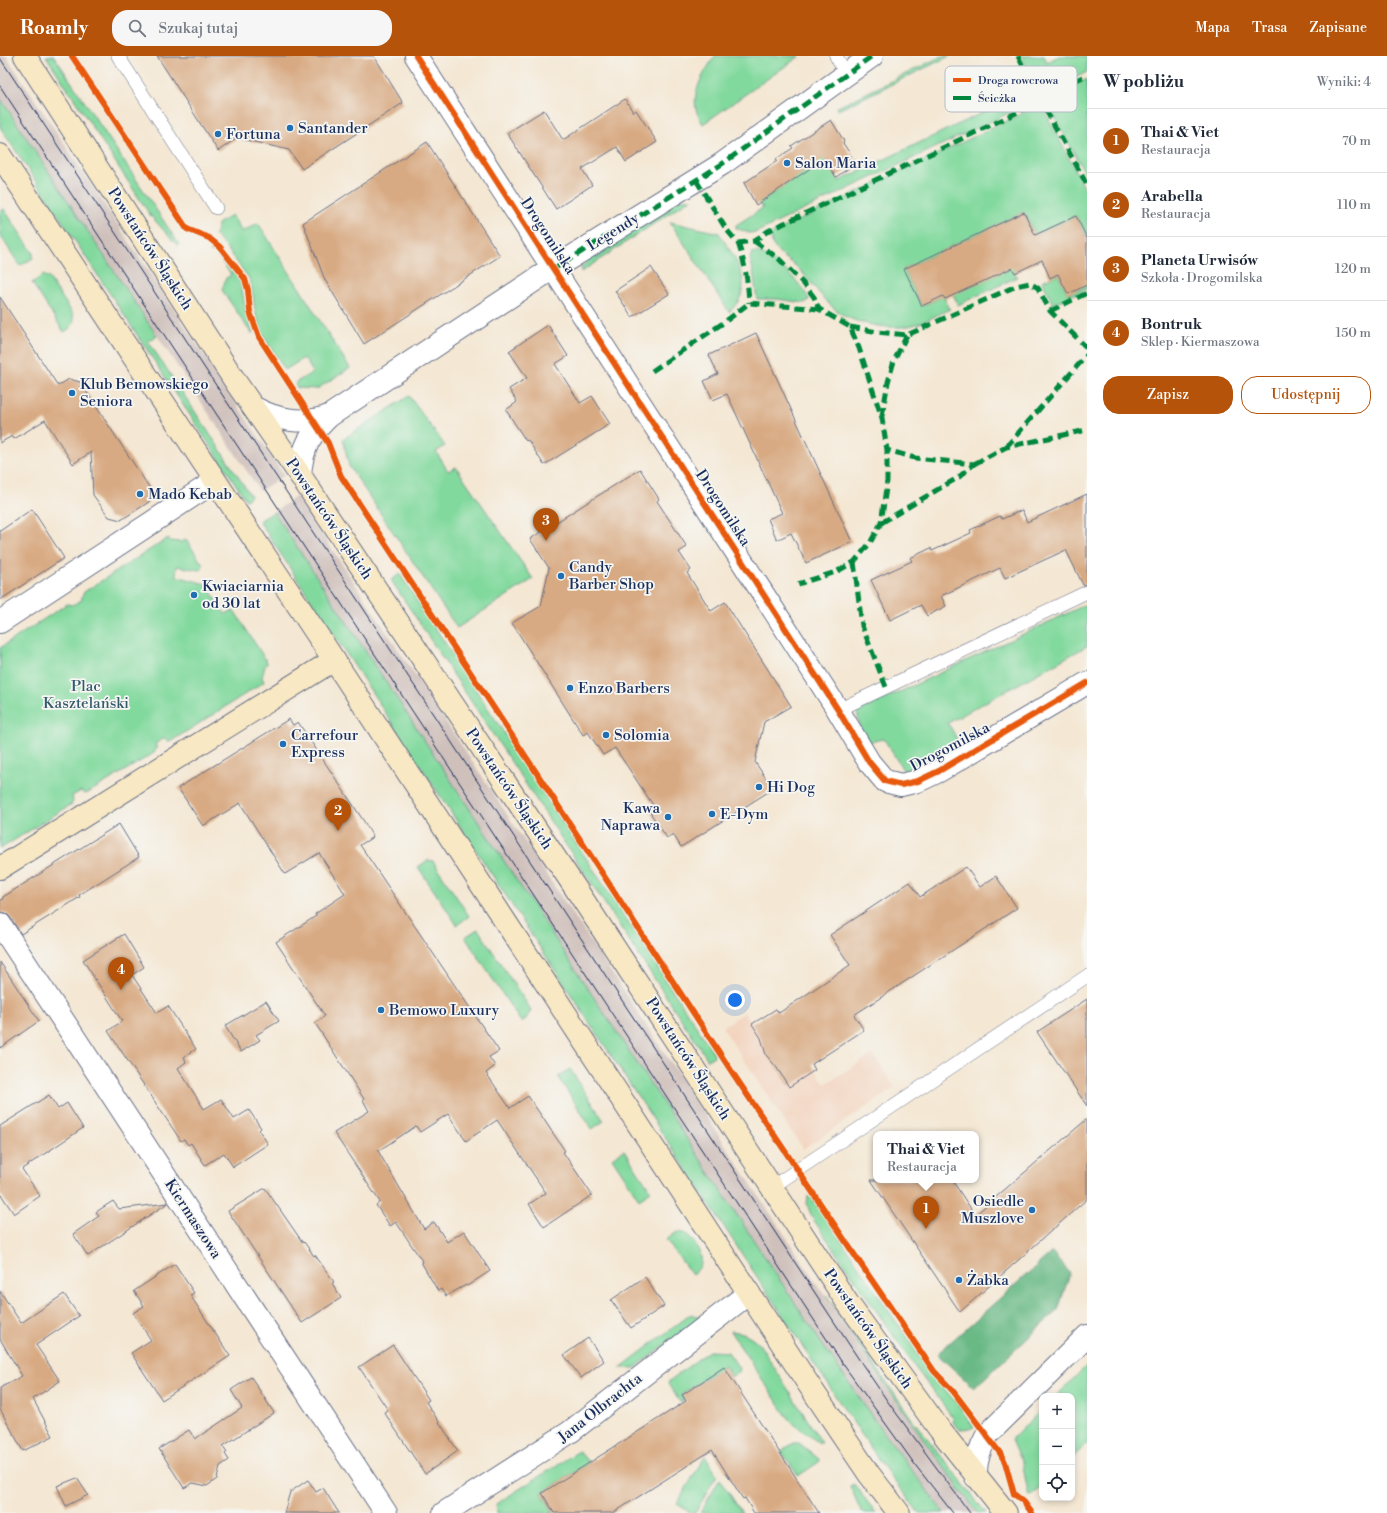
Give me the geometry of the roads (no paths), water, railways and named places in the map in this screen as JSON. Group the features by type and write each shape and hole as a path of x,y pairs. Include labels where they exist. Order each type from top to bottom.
{"main road":[{"name":"Powstańców Śląskich","path":"25,56 254,407 580,896 847,1302 940,1430 1006,1513"},
{"path":"0,156 334,660 868,1474 899,1513"},
{"path":"0,868 334,660"}],"street":[{"name":"Drogomilska","path":"416,56 838,710 868,762 885,781 901,785 918,781 1087,684"},
{"name":"Legendy","path":"300,475 301,462 307,443 318,426 329,416 554,269 722,164 841,65 872,56"},
{"name":"Legendy","path":"254,407 266,414 280,418 319,420 329,416"},
{"path":"0,622 215,481"},
{"name":"Kiermaszowa","path":"0,924 386,1513"},
{"name":"Jana Olbrachta","path":"444,1513 548,1448 749,1293"},
{"path":"976,1477 978,1456 987,1435 1087,1336"},
{"path":"940,1430 949,1437 966,1441 987,1435"}],"lane":[{"path":"118,56 216,208"},
{"path":"838,710 1087,592"},
{"path":"772,1186 1087,976"}],"tram line":[{"path":"0,58 858,1358 888,1402 970,1513"},
{"path":"0,86 845,1367 916,1466 953,1513"}],"place":[{"name":"Santander","path":"290,128"},
{"name":"Fortuna","path":"218,134"},
{"name":"Salon Maria","path":"787,163"},
{"name":"Klub Bemowskiego Seniora","path":"72,393"},
{"name":"Mado Kebab","path":"140,494"},
{"name":"Planeta Urwisów","path":"546,541"},
{"name":"Candy Barber Shop","path":"561,576"},
{"name":"Kwiaciarnia od 30 lat","path":"194,595"},
{"name":"Enzo Barbers","path":"570,688"},
{"name":"Solomia","path":"606,735"},
{"name":"Carrefour Express","path":"283,744"},
{"name":"Hi Dog","path":"759,787"},
{"name":"E-Dym","path":"712,814"},
{"name":"Kawa Naprawa","path":"668,817"},
{"name":"Arabella","path":"338,831"},
{"name":"Bontruk","path":"121,990"},
{"name":"Bemowo Luxury","path":"381,1010"},
{"name":"Osiedle Muszlove","path":"1032,1210"},
{"name":"Thai & Viet","path":"926,1229"},
{"name":"Żabka","path":"959,1280"}],"park label":[{"name":"Plac Kasztelański","path":"86,694"}]}
